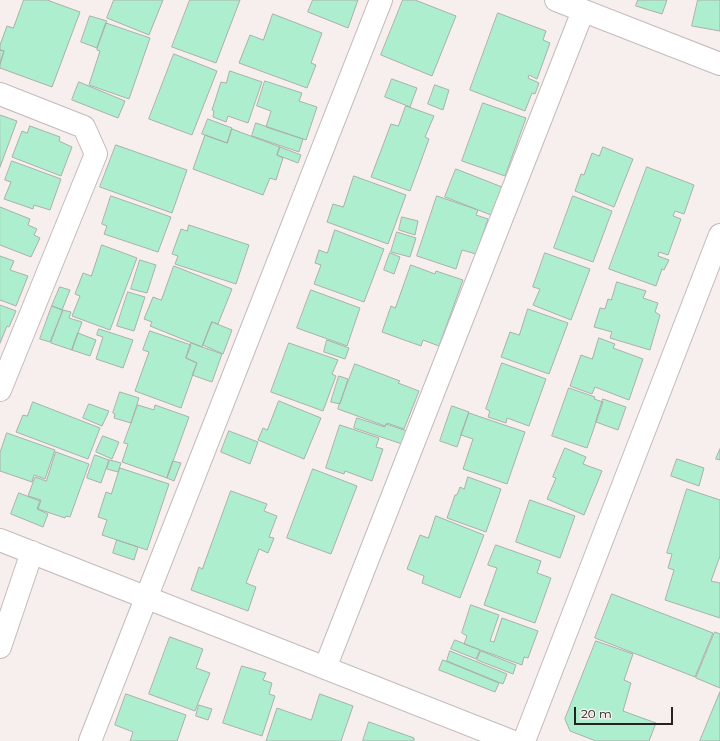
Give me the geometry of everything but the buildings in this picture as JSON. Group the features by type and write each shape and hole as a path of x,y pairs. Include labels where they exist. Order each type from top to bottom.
{"street":[{"path":"90,741 381,0"},
{"path":"556,0 720,64"},
{"path":"325,668 583,10"},
{"path":"0,94 84,127 96,154 0,390"},
{"path":"524,741 720,235"},
{"path":"0,540 511,741"},
{"path":"0,647 32,552"}]}
